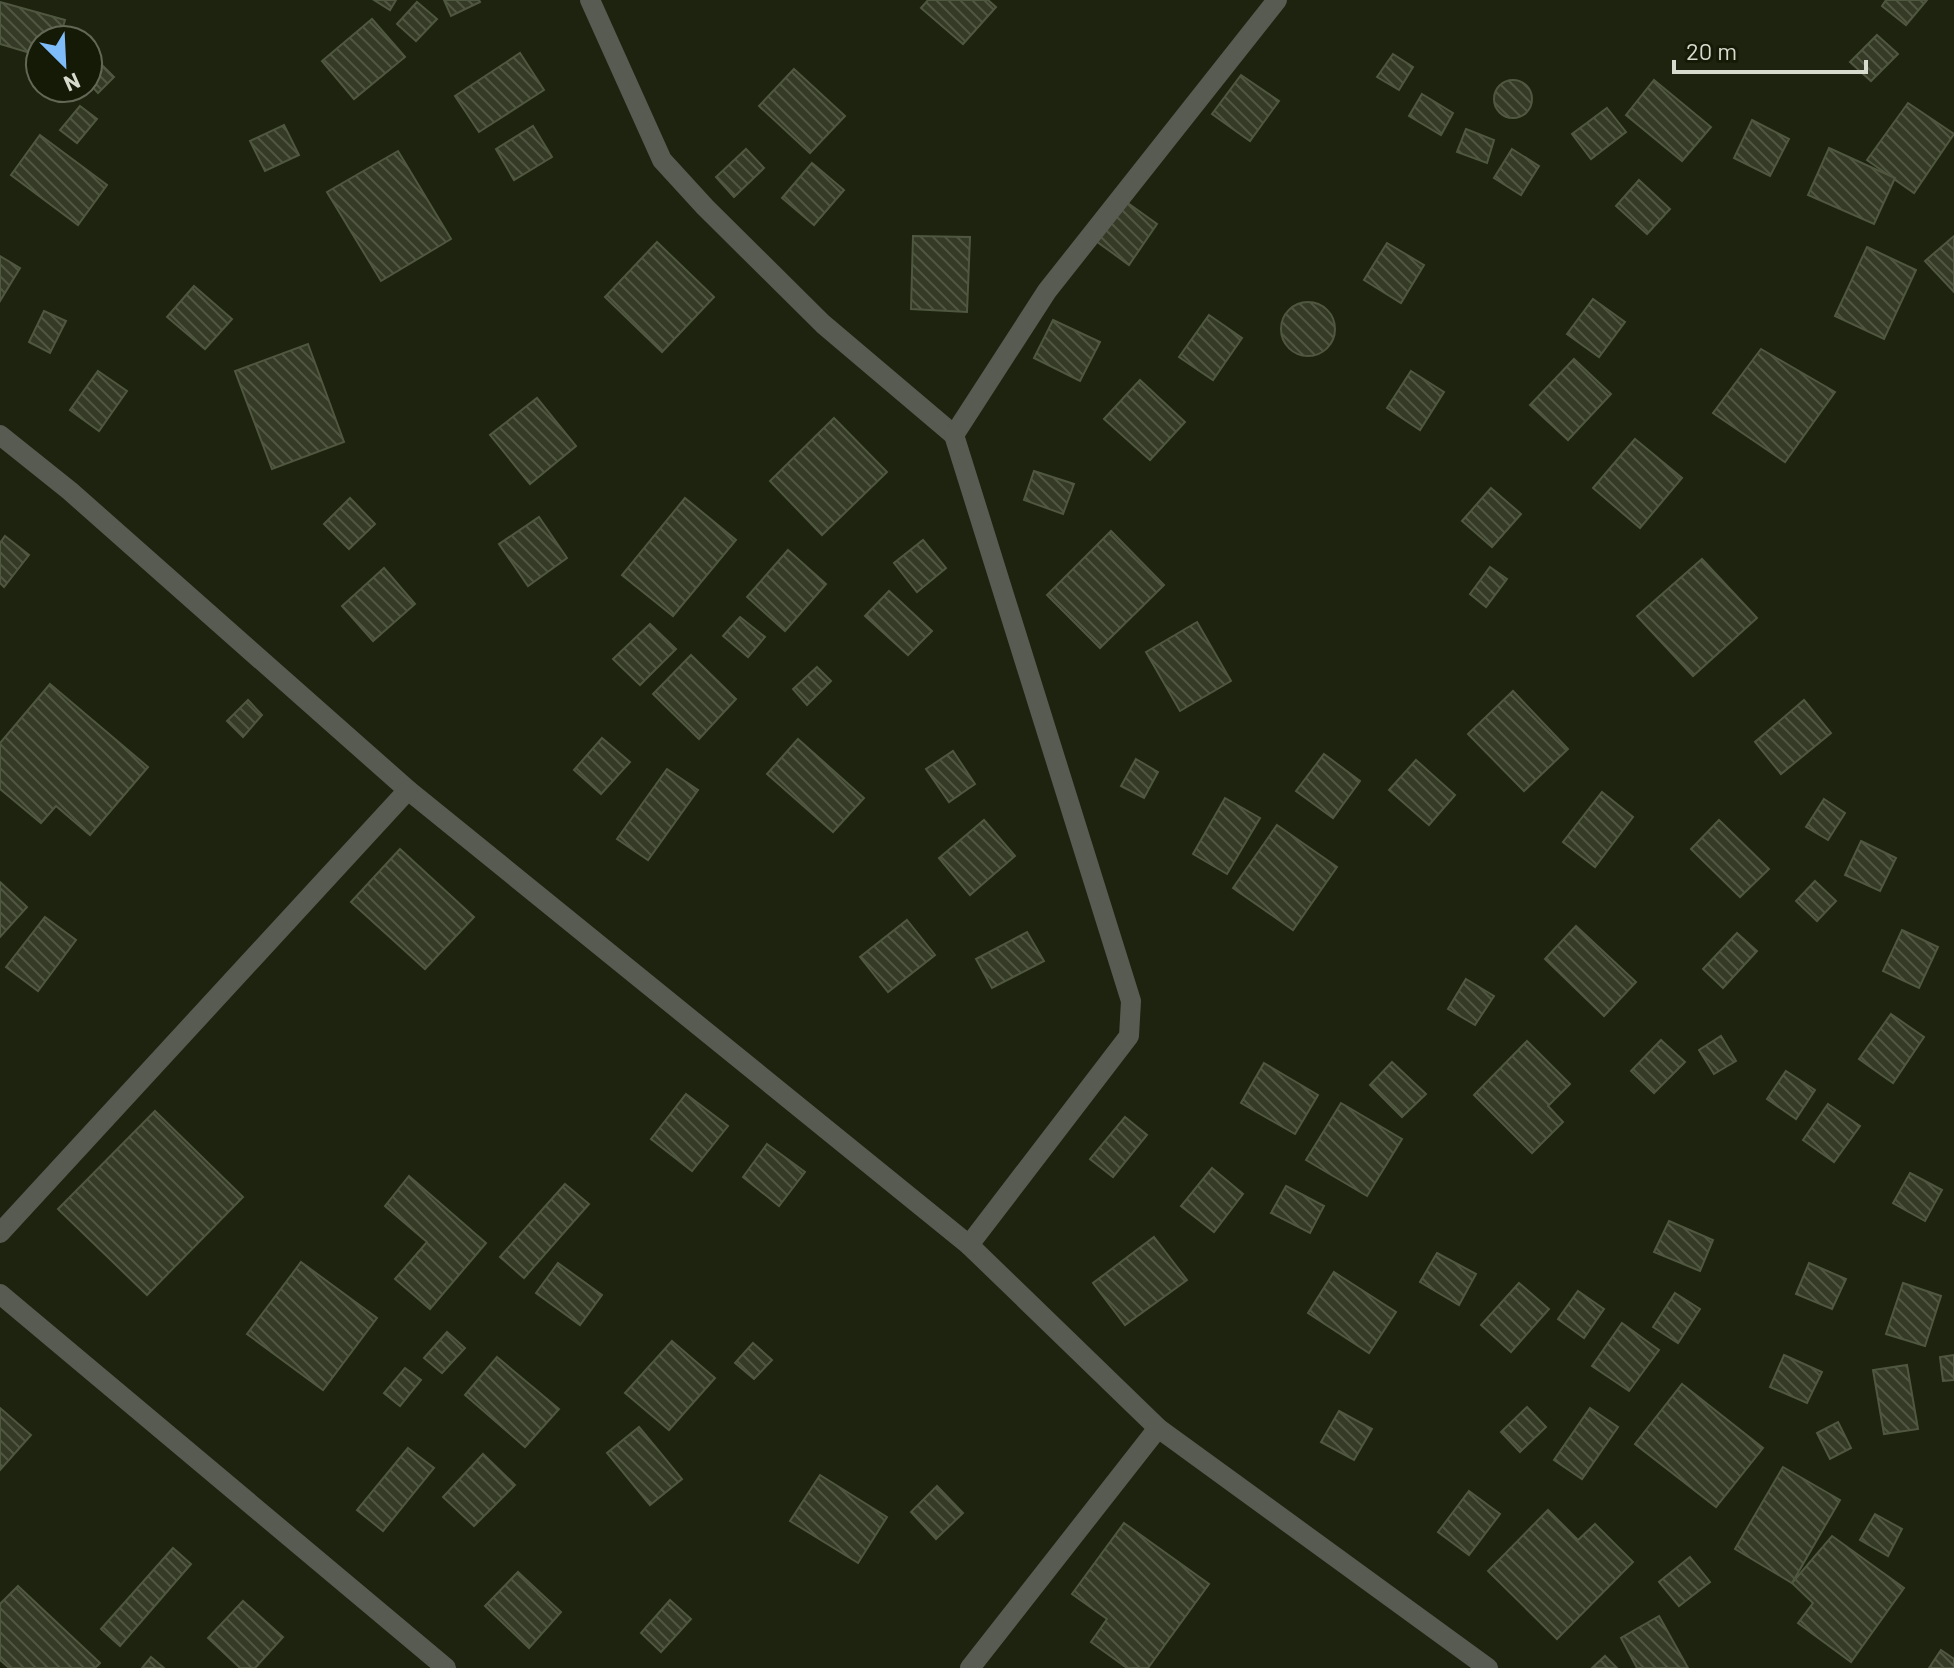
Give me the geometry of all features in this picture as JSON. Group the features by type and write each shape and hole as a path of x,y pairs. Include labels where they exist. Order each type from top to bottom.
{"street":[{"path":"590,0 662,160 823,324 954,435 1131,1001 1129,1036 969,1245"},
{"path":"954,435 1047,291 1277,0"},
{"path":"0,435 105,522 408,790 969,1245 1158,1428 1488,1668"},
{"path":"0,1233 408,790"},
{"path":"0,1294 446,1668"},
{"path":"970,1668 1158,1428"}],"building":[{"path":"374,0 396,0 390,10"},
{"path":"444,0 479,0 480,2 451,16"},
{"path":"928,0 988,0 996,7 963,44 921,8"},
{"path":"1886,0 1927,0 1906,25 1882,6"},
{"path":"0,2 65,20 64,24 24,24 24,51 0,44"},
{"path":"417,2 437,19 416,41 397,24"},
{"path":"372,19 405,57 354,99 322,61"},
{"path":"1877,35 1898,54 1871,81 1850,62"},
{"path":"520,53 544,90 479,132 455,96"},
{"path":"1393,54 1413,67 1399,90 1377,77"},
{"path":"104,67 114,77 104,87"},
{"path":"794,69 845,116 810,153 759,106"},
{"path":"1241,75 1279,101 1250,141 1212,114"},
{"path":"1513,80 1526,86 1532,99 1526,112 1513,118 1500,112 1494,99 1500,86"},
{"path":"1654,80 1711,127 1682,161 1626,115"},
{"path":"1422,94 1453,113 1441,135 1409,116"},
{"path":"1908,103 1954,134 1914,193 1867,160"},
{"path":"80,106 97,119 77,143 60,130"},
{"path":"1607,108 1626,132 1591,159 1572,134"},
{"path":"1752,120 1789,139 1770,176 1734,158"},
{"path":"284,125 299,155 265,171 250,141"},
{"path":"533,126 552,157 514,180 496,149"},
{"path":"1466,129 1494,140 1487,163 1457,152"},
{"path":"40,135 107,185 78,225 11,175"},
{"path":"1829,148 1895,178 1874,224 1808,195"},
{"path":"746,149 764,168 734,197 716,177"},
{"path":"1512,149 1539,166 1521,195 1494,178"},
{"path":"398,151 451,239 381,281 327,192"},
{"path":"812,163 844,190 814,225 782,198"},
{"path":"1639,180 1670,209 1647,234 1616,206"},
{"path":"1125,201 1157,224 1129,265 1096,241"},
{"path":"913,236 970,237 967,312 911,309"},
{"path":"1954,236 1954,292 1925,261"},
{"path":"657,242 714,297 662,352 605,297"},
{"path":"1387,243 1424,265 1401,303 1364,280"},
{"path":"1867,247 1916,270 1884,339 1835,316"},
{"path":"0,256 20,268 0,301"},
{"path":"194,286 232,319 205,349 167,317"},
{"path":"1593,299 1625,322 1599,357 1567,334"},
{"path":"1308,302 1327,310 1335,329 1327,348 1308,356 1289,348 1281,329 1289,310"},
{"path":"44,311 66,321 50,353 29,342"},
{"path":"1209,315 1242,338 1213,380 1179,357"},
{"path":"1053,320 1100,342 1080,381 1034,358"},
{"path":"308,344 344,442 272,469 235,371"},
{"path":"1761,349 1835,392 1785,462 1713,413"},
{"path":"1574,359 1611,394 1568,440 1530,405"},
{"path":"98,371 127,391 99,431 70,410"},
{"path":"1411,371 1444,392 1420,430 1387,408"},
{"path":"1140,380 1185,422 1150,460 1104,419"},
{"path":"537,398 576,446 530,484 490,435"},
{"path":"834,418 887,472 822,535 770,481"},
{"path":"1635,439 1682,478 1640,528 1593,488"},
{"path":"1034,471 1074,484 1063,514 1024,500"},
{"path":"1491,488 1521,514 1492,547 1462,521"},
{"path":"350,498 375,524 349,549 324,524"},
{"path":"685,498 736,540 673,616 622,575"},
{"path":"539,517 567,558 528,586 499,544"},
{"path":"1111,531 1164,585 1100,648 1047,595"},
{"path":"5,536 29,555 4,587 0,583 0,543"},
{"path":"923,540 946,568 917,592 894,563"},
{"path":"788,550 826,584 785,631 747,597"},
{"path":"1702,559 1757,618 1693,676 1637,616"},
{"path":"1490,567 1507,579 1486,607 1470,594"},
{"path":"384,568 415,604 373,641 342,606"},
{"path":"889,591 932,631 908,655 865,616"},
{"path":"740,617 765,637 748,657 723,636"},
{"path":"1197,622 1231,681 1180,711 1146,652"},
{"path":"650,624 676,649 640,685 613,659"},
{"path":"691,655 736,699 699,739 653,694"},
{"path":"817,667 831,681 807,705 793,689"},
{"path":"50,684 148,767 90,835 56,806 41,823 0,789 0,743"},
{"path":"1513,691 1568,749 1524,791 1468,734"},
{"path":"248,700 262,715 243,737 227,721"},
{"path":"1804,700 1831,733 1781,774 1755,742"},
{"path":"602,738 630,762 601,794 574,770"},
{"path":"798,739 864,798 833,832 767,774"},
{"path":"953,751 975,784 949,802 926,769"},
{"path":"1324,754 1360,781 1333,818 1296,791"},
{"path":"1136,759 1158,772 1144,798 1121,786"},
{"path":"1416,760 1455,795 1429,825 1389,790"},
{"path":"667,769 698,790 648,860 617,839"},
{"path":"1602,792 1633,817 1595,867 1563,842"},
{"path":"1225,798 1260,818 1227,874 1193,854"},
{"path":"1824,799 1845,813 1828,840 1806,827"},
{"path":"984,820 1015,856 970,895 939,858"},
{"path":"1719,820 1769,869 1740,897 1691,849"},
{"path":"1277,825 1337,867 1293,930 1233,888"},
{"path":"1861,841 1896,858 1880,891 1845,875"},
{"path":"400,849 474,917 425,969 351,902"},
{"path":"1815,881 1836,901 1817,921 1796,901"},
{"path":"0,882 27,907 0,937"},
{"path":"45,917 76,940 38,991 6,967"},
{"path":"907,920 935,955 888,992 860,957"},
{"path":"1576,926 1636,982 1604,1016 1545,959"},
{"path":"1902,930 1938,947 1919,988 1883,971"},
{"path":"1027,932 1044,961 992,988 976,959"},
{"path":"1737,933 1757,951 1723,988 1703,969"},
{"path":"1466,979 1494,996 1475,1025 1448,1009"},
{"path":"1891,1014 1924,1037 1893,1083 1859,1059"},
{"path":"1721,1036 1736,1061 1714,1074 1699,1050"},
{"path":"1661,1040 1685,1062 1654,1093 1631,1071"},
{"path":"1527,1041 1570,1084 1548,1106 1563,1122 1532,1153 1474,1095"},
{"path":"1392,1062 1426,1094 1402,1117 1370,1085"},
{"path":"1264,1063 1318,1095 1295,1134 1241,1103"},
{"path":"1786,1071 1815,1090 1796,1119 1767,1099"},
{"path":"686,1094 728,1126 692,1171 651,1139"},
{"path":"1341,1103 1402,1139 1367,1196 1306,1160"},
{"path":"1828,1104 1860,1126 1834,1162 1803,1140"},
{"path":"155,1111 243,1197 147,1295 58,1209"},
{"path":"1125,1117 1147,1135 1113,1177 1090,1159"},
{"path":"767,1144 805,1172 779,1206 743,1177"},
{"path":"1212,1168 1243,1194 1214,1232 1181,1206"},
{"path":"1910,1173 1942,1190 1925,1221 1893,1203"},
{"path":"409,1176 486,1243 430,1309 395,1279 427,1242 385,1206"},
{"path":"565,1184 589,1204 524,1278 500,1257"},
{"path":"1286,1186 1324,1206 1310,1233 1271,1213"},
{"path":"1669,1221 1713,1240 1700,1271 1654,1252"},
{"path":"1154,1237 1187,1280 1125,1325 1093,1283"},
{"path":"1437,1253 1476,1274 1459,1305 1420,1282"},
{"path":"301,1262 377,1318 323,1390 247,1334"},
{"path":"558,1263 602,1295 580,1325 536,1293"},
{"path":"1809,1263 1846,1279 1832,1309 1796,1294"},
{"path":"1334,1272 1396,1312 1369,1353 1308,1313"},
{"path":"1519,1283 1549,1309 1511,1352 1481,1325"},
{"path":"1903,1283 1941,1296 1925,1346 1886,1334"},
{"path":"1578,1291 1604,1309 1584,1338 1558,1319"},
{"path":"1675,1293 1700,1309 1678,1343 1653,1327"},
{"path":"1622,1323 1659,1350 1629,1391 1592,1366"},
{"path":"447,1332 465,1348 442,1373 424,1358"},
{"path":"672,1341 715,1378 669,1430 625,1393"},
{"path":"753,1343 772,1360 754,1379 735,1363"},
{"path":"1784,1355 1822,1372 1807,1403 1770,1387"},
{"path":"1954,1355 1954,1380 1943,1381 1940,1357"},
{"path":"497,1357 559,1409 525,1447 465,1395"},
{"path":"1907,1365 1918,1429 1884,1434 1873,1370"},
{"path":"405,1368 421,1380 400,1406 384,1393"},
{"path":"1682,1384 1763,1448 1716,1507 1635,1444"},
{"path":"1527,1407 1546,1427 1520,1452 1501,1432"},
{"path":"0,1408 31,1435 0,1470"},
{"path":"1590,1408 1618,1427 1582,1479 1554,1460"},
{"path":"1339,1411 1372,1429 1354,1460 1321,1442"},
{"path":"1838,1422 1851,1448 1830,1459 1817,1433"},
{"path":"639,1427 682,1479 650,1505 607,1453"},
{"path":"408,1448 434,1468 383,1531 357,1510"},
{"path":"483,1454 515,1485 474,1526 443,1497"},
{"path":"1783,1467 1840,1500 1792,1583 1735,1549"},
{"path":"820,1475 887,1517 858,1563 790,1521"},
{"path":"937,1486 963,1513 936,1539 911,1512"},
{"path":"1469,1491 1500,1514 1469,1555 1438,1532"},
{"path":"1548,1510 1578,1540 1595,1524 1633,1562 1557,1639 1488,1571"},
{"path":"1875,1514 1902,1529 1888,1556 1860,1540"},
{"path":"1124,1523 1209,1584 1148,1668 1127,1668 1091,1642 1107,1619 1072,1594"},
{"path":"1832,1536 1904,1588 1851,1662 1798,1623 1813,1603 1792,1583"},
{"path":"173,1548 191,1564 120,1646 101,1629"},
{"path":"1690,1557 1710,1582 1679,1606 1659,1582"},
{"path":"518,1572 561,1612 529,1648 485,1606"},
{"path":"18,1586 100,1663 95,1668 9,1668 0,1660 0,1604"},
{"path":"670,1600 691,1619 661,1652 641,1633"},
{"path":"243,1601 283,1637 255,1668 240,1668 208,1638"},
{"path":"1659,1616 1688,1668 1637,1668 1621,1638"},
{"path":"1941,1650 1954,1659 1954,1668 1929,1668"},
{"path":"1605,1656 1617,1668 1592,1668"},
{"path":"151,1657 164,1668 142,1668"}]}
